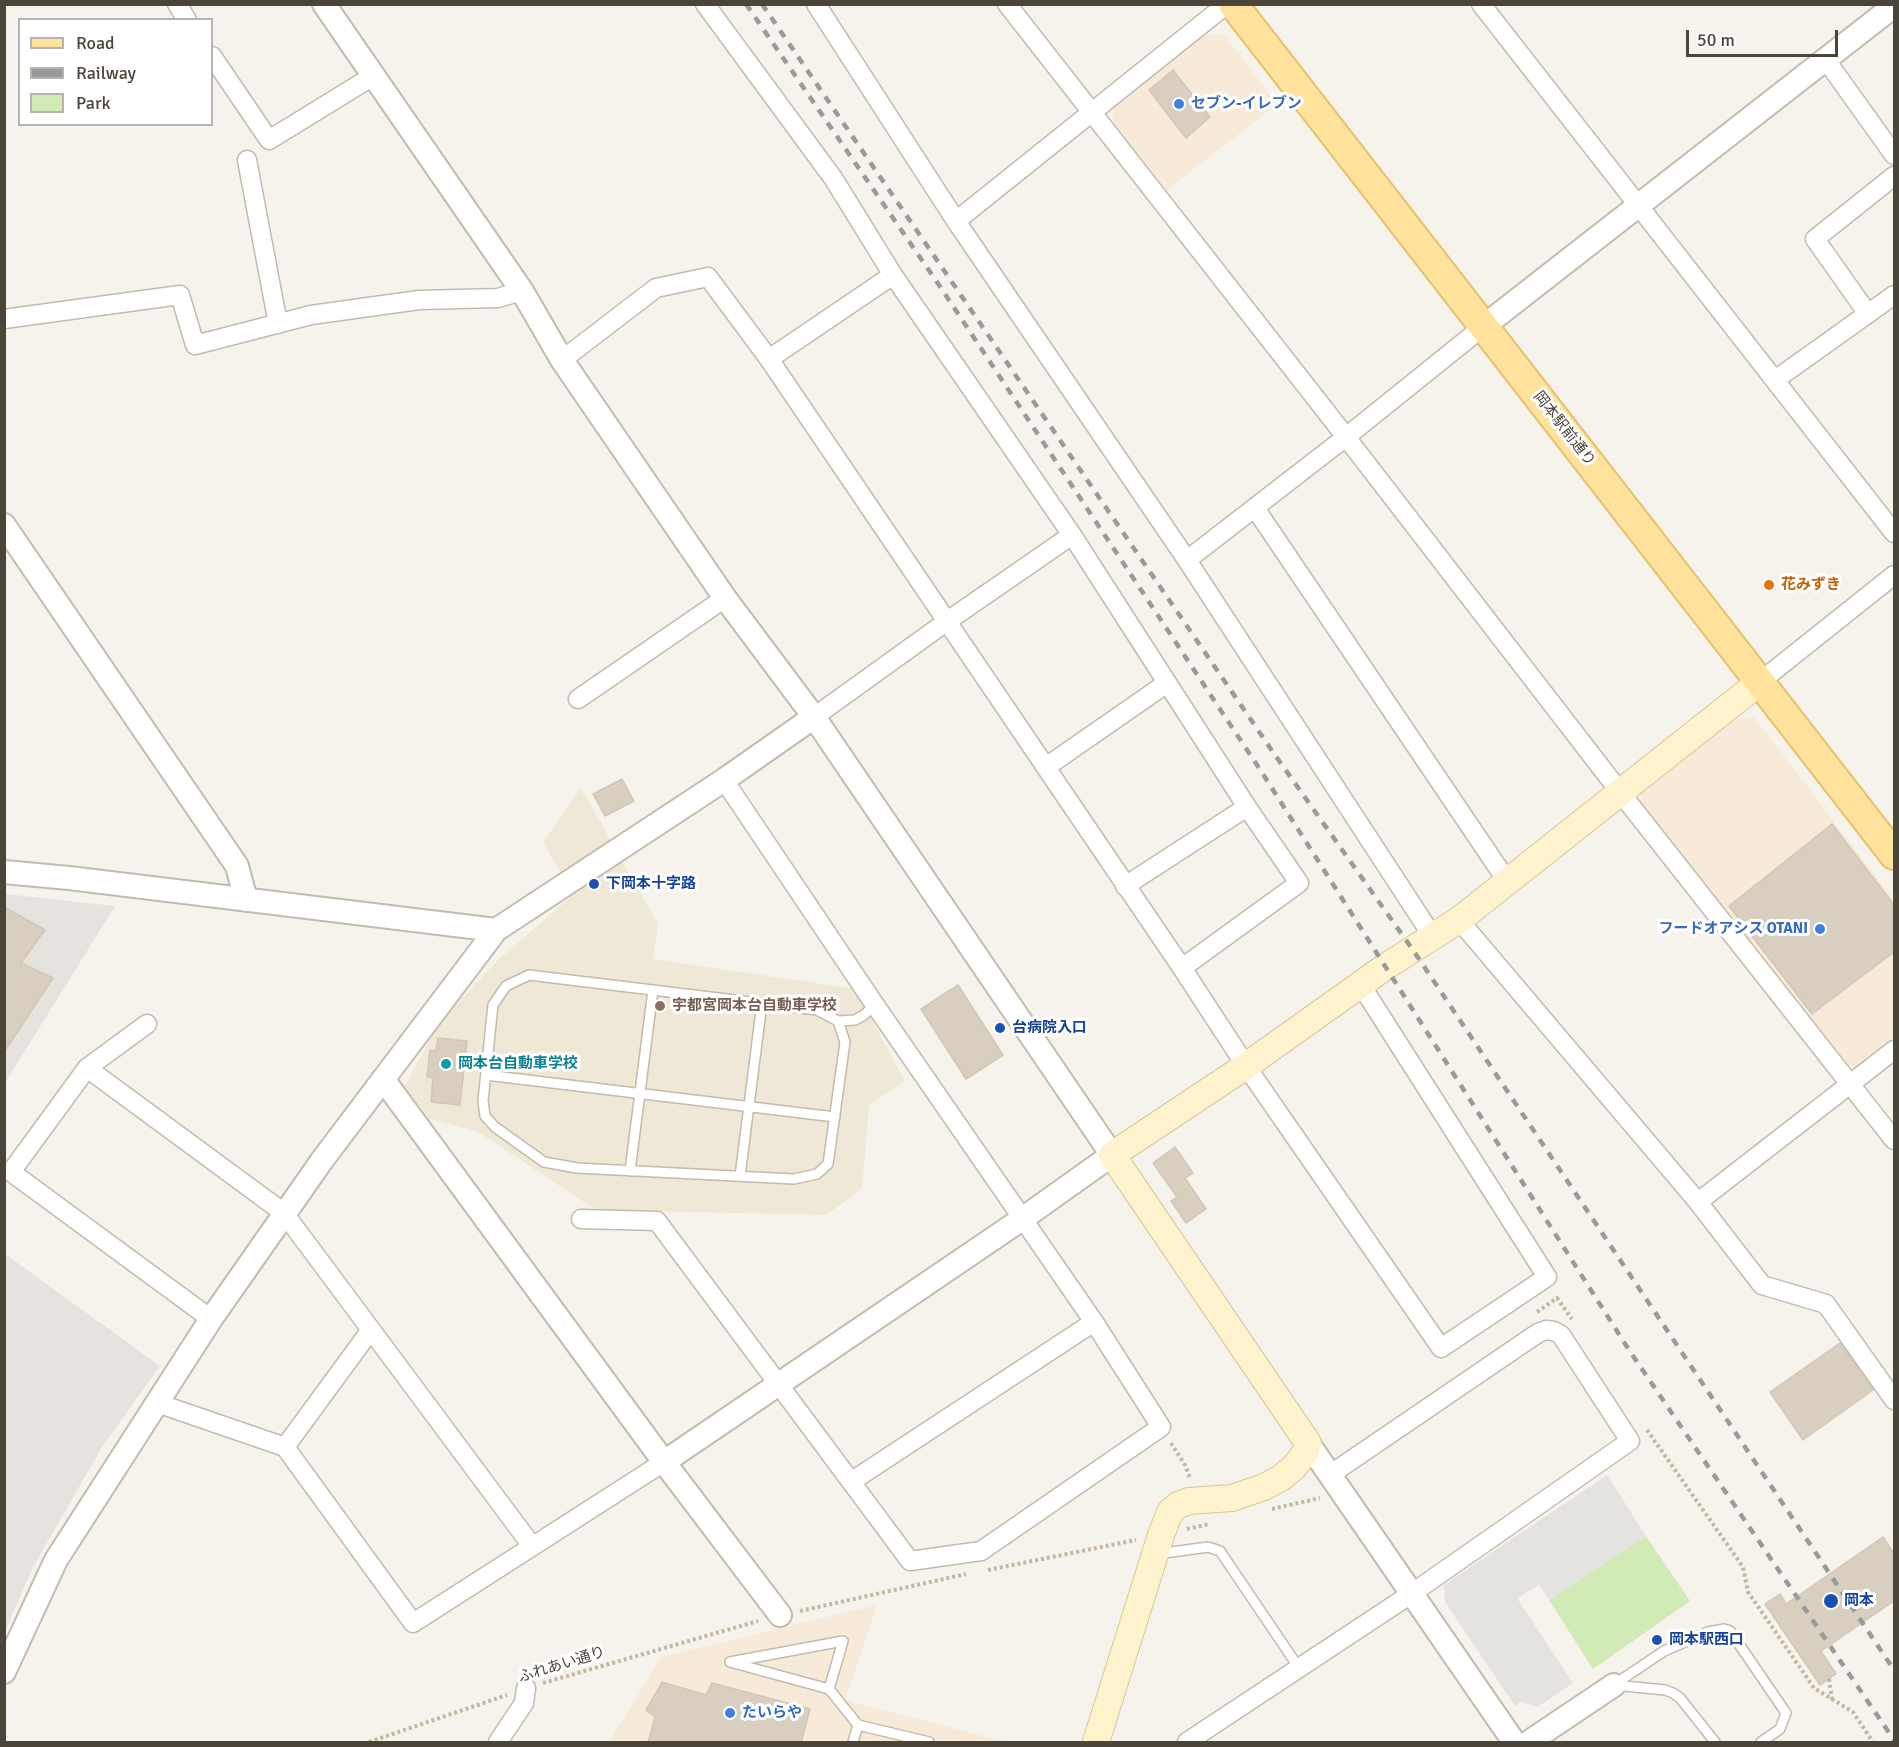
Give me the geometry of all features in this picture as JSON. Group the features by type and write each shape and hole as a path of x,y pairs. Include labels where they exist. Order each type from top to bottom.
{"main road":[{"name":"岡本駅前通り","path":"1233,4 1894,855"},
{"path":"1096,1743 1170,1512 1178,1505 1198,1500 1232,1498 1264,1487 1281,1478 1294,1467 1306,1452 1308,1443 1112,1155 1459,920 1761,681"}],"street":[{"path":"177,4 186,18"},
{"path":"157,1403 285,1447 413,1623 664,1462 1022,1219 1112,1155 814,717 725,598 562,360 522,291 324,4"},
{"path":"705,4 833,178 893,275 1072,535 1247,807 1299,883 1182,968"},
{"path":"816,4 956,220 1187,560 1433,937"},
{"path":"1007,4 1894,1140"},
{"path":"956,220 1227,4"},
{"path":"1481,4 1894,533"},
{"path":"1187,560 1894,6"},
{"path":"213,57 269,140 373,76"},
{"path":"1826,60 1894,155"},
{"path":"247,160 278,324"},
{"path":"1868,314 1815,239 1894,176"},
{"path":"769,359 893,275"},
{"path":"562,360 656,288 708,278 769,359 1046,766 1246,1066 1441,1348 1547,1277 1361,985"},
{"path":"4,319 180,295 195,345 311,315 419,300 498,298 522,291"},
{"path":"1775,380 1894,296"},
{"path":"1255,508 1507,881"},
{"path":"7,533 237,866 246,900"},
{"path":"4,1672 56,1560 211,1319 284,1213 496,930 724,780 1072,535"},
{"path":"1761,681 1894,575"},
{"path":"578,699 725,598"},
{"path":"1046,766 1167,683"},
{"path":"580,1219 657,1221 910,1561 981,1551 1161,1427 1094,1322 875,1005 724,780"},
{"path":"1125,886 1247,807"},
{"path":"4,872 496,930"},
{"path":"1459,920 1698,1202 1762,1285 1826,1304 1894,1400"},
{"path":"147,1024 87,1068 11,1172 211,1319"},
{"path":"1698,1202 1894,1050"},
{"path":"87,1068 284,1213 532,1546"},
{"path":"383,1079 664,1462 772,1617"},
{"path":"852,1481 1094,1322"},
{"path":"285,1447 370,1331"},
{"path":"1187,1743 1411,1594 1630,1441 1561,1335 1554,1331 1538,1333 1331,1474"},
{"path":"1308,1443 1514,1743"},
{"path":"1529,1743 1614,1685"},
{"path":"498,1743 524,1703 526,1688"}],"lane":[{"path":"838,1021 845,1042 835,1117 828,1164 817,1174 794,1179 577,1168 544,1162 495,1127 485,1116 483,1101 493,1005 506,986 529,975 817,1010 838,1021 855,1020 875,1005"},
{"path":"630,1171 653,990"},
{"path":"740,1176 762,1003"},
{"path":"486,1075 835,1117"},
{"path":"1155,1554 1208,1547 1220,1551 1299,1668"},
{"path":"1614,1685 1664,1651 1708,1632 1724,1629 1730,1631 1786,1713 1780,1729 1761,1743"},
{"path":"829,1689 843,1641 730,1662 829,1689 858,1725 929,1743"},
{"path":"1614,1685 1665,1690 1673,1693 1680,1698 1715,1743"},
{"path":"853,1743 858,1725"}],"path":[{"path":"1529,1317 1557,1298 1576,1326"},
{"path":"1161,1427 1185,1465 1198,1500"},
{"path":"1646,1428 1743,1567 1748,1592 1814,1688 1853,1712 1873,1743"},
{"name":"ふれあい通り","path":"369,1743 526,1688 772,1617"},
{"path":"1829,1679 1832,1699"}],"shaded area":[{"path":"1224,34 1277,104 1167,190 1113,122 1114,108 1204,35"},
{"path":"1755,718 1894,900 1894,1038 1858,1066 1845,1064 1641,802 1641,792 1731,719"},
{"name":"宇都宮岡本台自動車学校","path":"581,788 658,924 653,959 855,989 905,1081 869,1105 862,1189 826,1215 596,1210 477,1131 430,1119 405,1086 439,1023 498,960 573,895 543,842"},
{"path":"5,894 115,906 5,1083"},
{"path":"5,1254 160,1366 102,1447 32,1569 5,1631"},
{"path":"1607,1475 1646,1536 1549,1600 1539,1585 1517,1598 1573,1683 1538,1707 1521,1702 1515,1706 1445,1602 1444,1585"},
{"path":"877,1605 845,1700 1006,1742 609,1742 661,1657"}],"green space":[{"path":"1646,1536 1690,1601 1593,1669 1549,1600"}],"building":[{"name":"セブン-イレブン","path":"1173,70 1210,117 1186,138 1149,90"},
{"path":"622,779 634,801 605,816 593,794"},
{"name":"フードオアシス OTANI","path":"1832,824 1894,905 1894,952 1812,1014 1729,906"},
{"path":"4,907 45,930 21,963 53,978 4,1052"},
{"path":"958,985 1003,1055 966,1079 921,1009"},
{"name":"岡本台自動車学校","path":"438,1038 467,1041 460,1105 431,1102 433,1078 427,1077 430,1050 436,1051"},
{"path":"1175,1147 1193,1173 1185,1178 1206,1209 1186,1223 1171,1201 1177,1197 1153,1163"},
{"path":"1840,1343 1873,1390 1803,1440 1770,1392"},
{"path":"1883,1537 1894,1554 1894,1601 1821,1651 1836,1674 1820,1685 1765,1604 1780,1594 1786,1604"},
{"name":"たいらや","path":"662,1682 706,1695 712,1683 810,1709 801,1743 648,1743 655,1717 646,1710"}],"railway":[{"path":"746,4 939,285 1261,771 1629,1350 1894,1740"},
{"path":"762,4 1275,755 1413,950 1894,1670"}],"place":[{"name":"セブン-イレブン","path":"1179,104"},
{"name":"花みずき","path":"1769,585"},
{"name":"下岡本十字路","path":"594,884"},
{"name":"フードオアシス OTANI","path":"1820,929"},
{"name":"宇都宮岡本台自動車学校","path":"660,1006"},
{"name":"台病院入口","path":"1000,1028"},
{"name":"岡本台自動車学校","path":"446,1064"},
{"name":"岡本","path":"1831,1601"},
{"name":"岡本駅西口","path":"1657,1640"},
{"name":"たいらや","path":"730,1713"}]}
